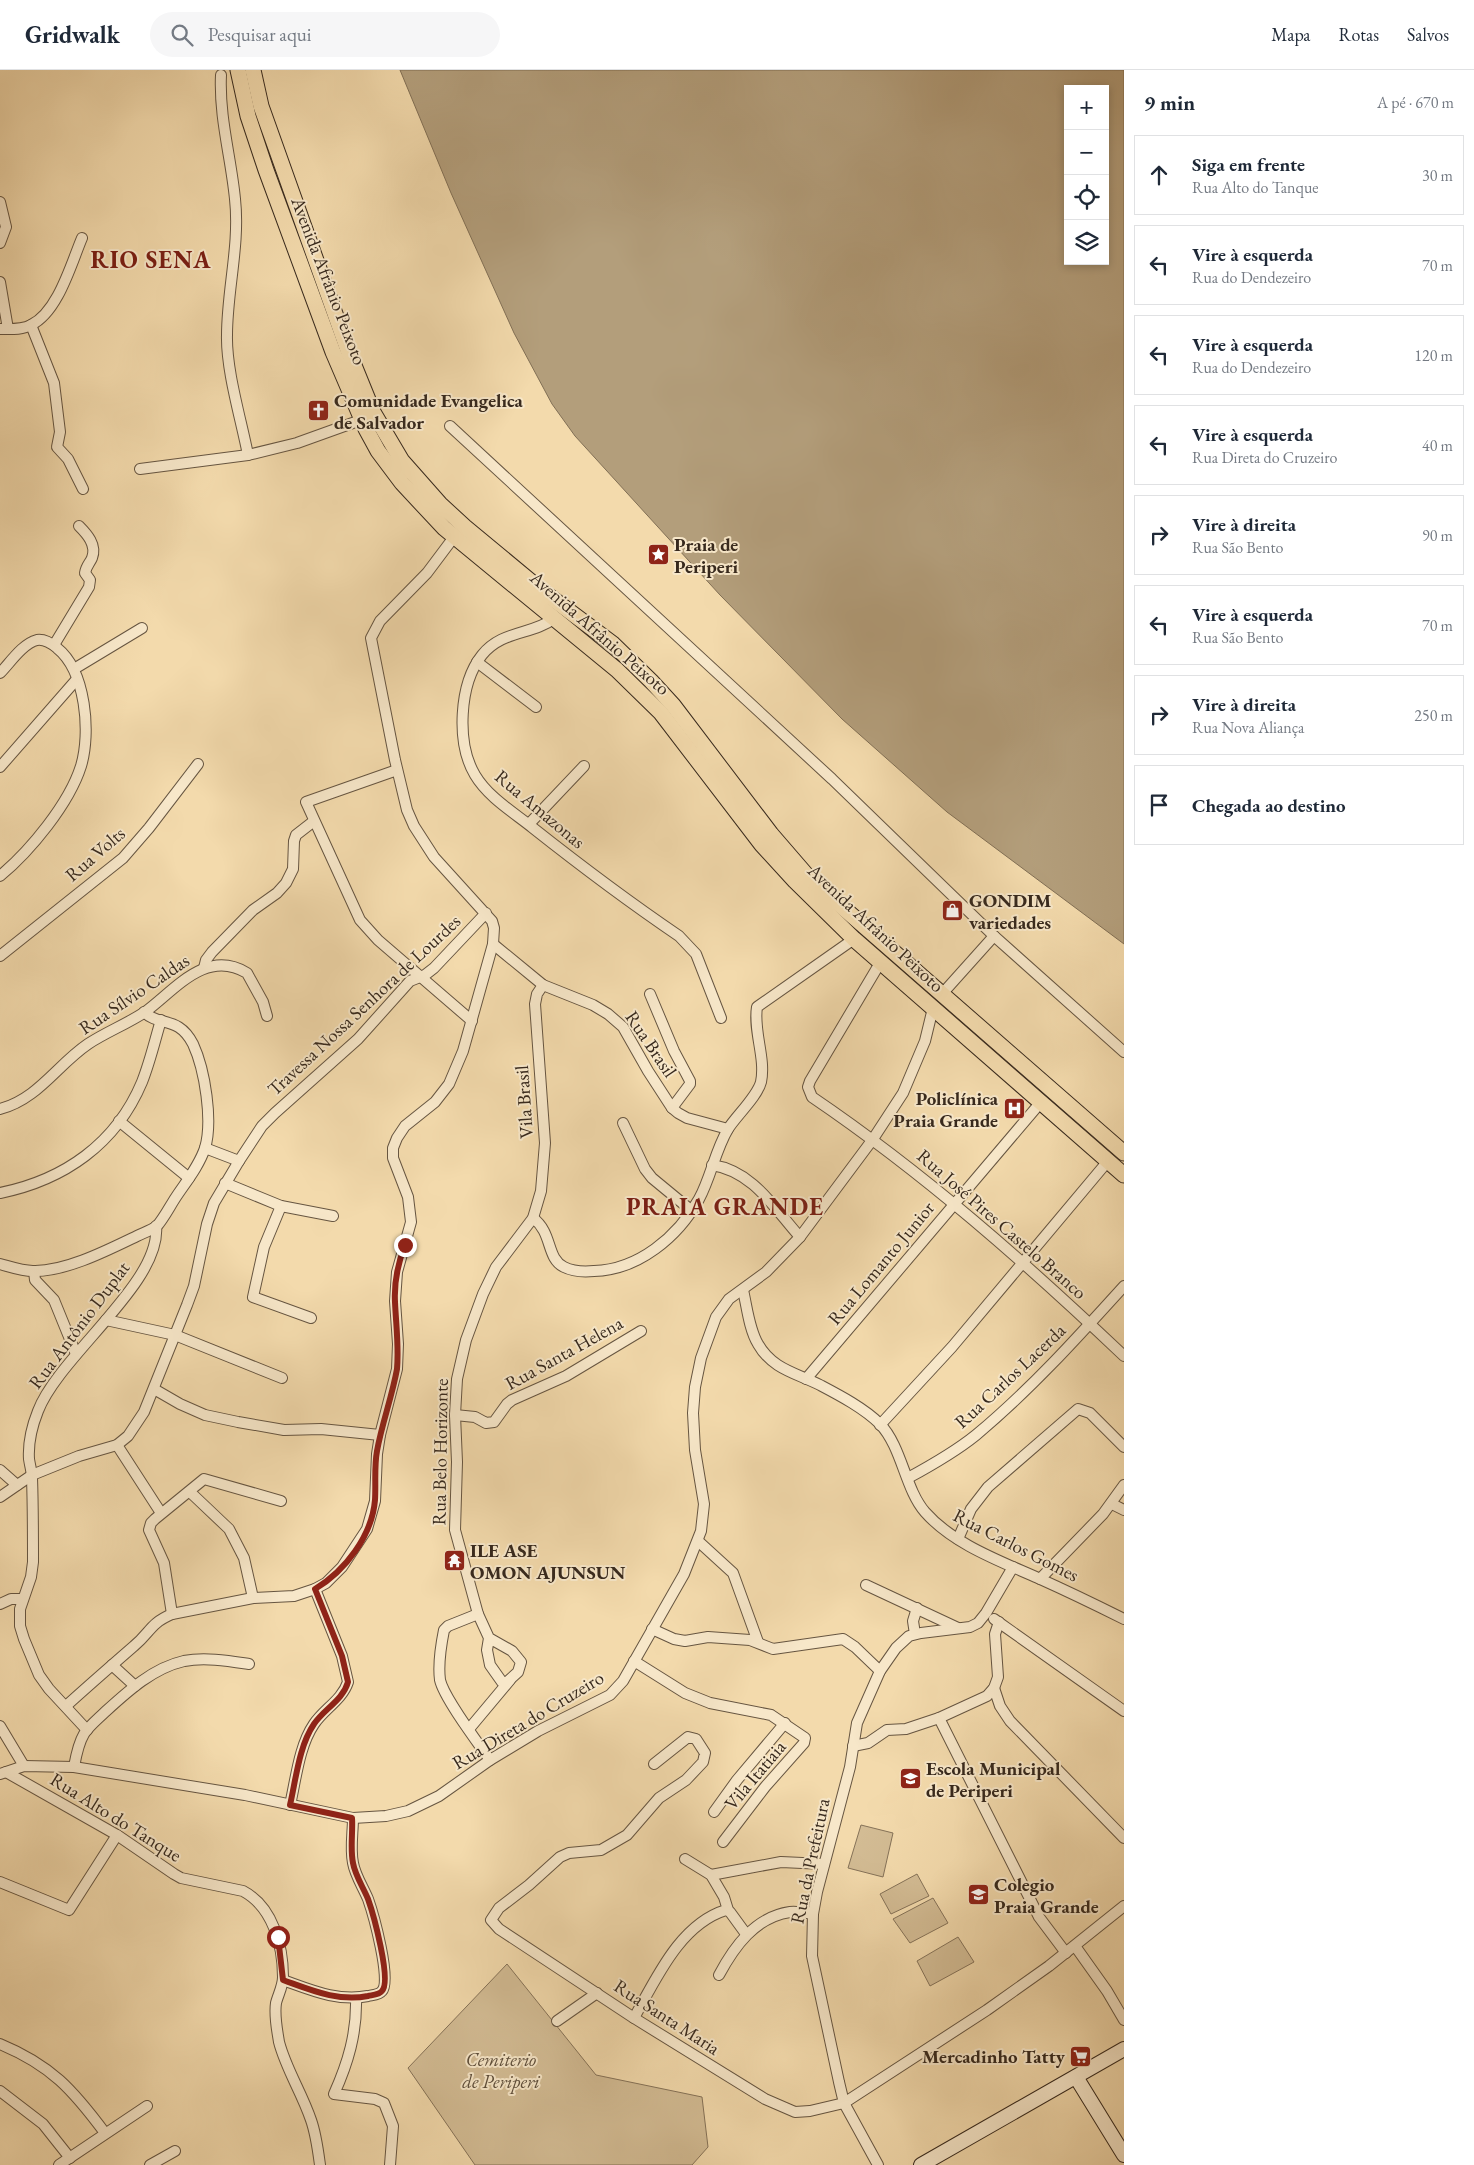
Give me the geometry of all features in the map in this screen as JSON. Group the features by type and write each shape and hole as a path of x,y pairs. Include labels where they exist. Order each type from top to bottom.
{"main road":[{"name":"Avenida Afrânio Peixoto","path":"238,70 248,116 266,170 333,352 361,420 378,451 397,478 416,500 454,536 617,670 661,713 762,845 795,882 854,939 1124,1175"},
{"name":"Avenida Afrânio Peixoto","path":"253,70 262,106 349,354 373,412 402,461 426,490 465,527 541,590 613,644 651,682 673,705 771,834 809,878 1124,1153"},
{"path":"921,2165 1124,2049"},
{"path":"1076,2076 1124,2155"}],"street":[{"path":"221,75 220,109 235,199 235,253 227,337 229,360 248,455"},
{"path":"0,202 6,227 0,243"},
{"path":"0,282 4,329 21,328 31,325 42,318 55,299 82,238"},
{"path":"31,325 54,384 60,432 56,447 68,458 83,489"},
{"path":"140,469 248,455 297,443 361,420"},
{"path":"450,426 832,779 994,936 1124,1052"},
{"path":"52,644 89,587 90,580 85,572 92,558 92,545 89,537 79,526"},
{"path":"66,1706 138,1643 154,1623 172,1614 253,1598 294,1596 315,1589 326,1583 342,1567 367,1529 375,1501 376,1454 397,1369 395,1287 400,1258 411,1222 408,1197 393,1158 393,1148 405,1126 435,1102 449,1084 463,1051 493,944 494,924 434,857 423,842 410,818 397,770 371,638 380,621 431,568 454,536"},
{"name":"Rua Amazonas","path":"555,618 497,642 477,662 464,703 462,732 474,773 479,781 516,816 529,824 606,886 679,936 696,954 722,1018"},
{"path":"0,767 75,674 142,628"},
{"path":"0,673 31,643 39,640 52,644 64,654 75,674 82,694 85,728 85,748 76,779 58,810 22,855 0,876"},
{"path":"477,662 536,707"},
{"name":"Rua Volts","path":"0,956 123,858 149,828 198,764"},
{"path":"529,824 584,766"},
{"path":"397,770 306,802 360,920 378,940 472,1022"},
{"name":"Rua Sílvio Caldas","path":"0,1109 19,1103 32,1094 87,1045 144,1012 182,981 204,968 206,960 212,952 253,910 277,894 286,883 293,869 296,835 314,821"},
{"name":"Travessa Nossa Senhora de Lourdes","path":"117,1445 137,1424 154,1389 194,1286 207,1224 225,1183 262,1126 275,1112 358,1039 405,985 434,968 486,913"},
{"path":"942,994 994,936"},
{"path":"533,1218 547,1233 552,1254 560,1264 575,1270 599,1271 614,1269 645,1256 670,1237 692,1211 706,1185 712,1165 728,1129 760,1084 756,1007 854,939"},
{"name":"Rua Brasil","path":"493,944 542,985 593,1005 608,1014 623,1027 648,1072 672,1108 687,1118 728,1129"},
{"name":"Rua José Pires Castelo Branco","path":"880,963 808,1088 812,1097 873,1138 954,1204 1023,1263 1124,1356"},
{"path":"204,968 225,966 240,969 247,973 263,1002 267,1016"},
{"name":"Vila Brasil","path":"533,1218 541,1191 545,1143 535,1004 536,994 542,985"},
{"path":"650,994 674,1051 691,1082 672,1108"},
{"name":"Rua Direta do Cruzeiro","path":"3,1773 24,1766 74,1767 244,1795 352,1818 386,1816 417,1807 439,1796 490,1760 538,1731 610,1695 619,1686 684,1574 698,1541 704,1504 695,1450 693,1413 702,1358 716,1317 729,1299 766,1272 800,1237 873,1138 903,1093 925,1041 933,1008"},
{"path":"0,1264 34,1272 96,1255 156,1226 189,1178 205,1148 208,1122 206,1099 193,1046 177,1026 152,1018 144,1012"},
{"path":"0,1193 22,1188 49,1178 77,1163 94,1150 118,1122 133,1100 143,1080 162,1020"},
{"name":"Rua Lomanto Junior","path":"806,1379 1042,1102"},
{"path":"118,1122 189,1178"},
{"path":"623,1123 645,1169 652,1178 692,1211"},
{"path":"205,1148 239,1161"},
{"path":"880,1424 952,1347 1108,1161"},
{"path":"712,1165 735,1171 752,1182 800,1237"},
{"path":"225,1183 281,1206 333,1216"},
{"path":"281,1206 264,1247 254,1297 311,1318"},
{"name":"Rua Belo Horizonte","path":"510,1680 502,1682 490,1665 487,1650 489,1638 478,1614 455,1530 455,1415 457,1379 461,1361 466,1340 483,1294 496,1267 533,1218"},
{"name":"Rua Antônio Duplat","path":"87,1730 39,1675 30,1658 20,1626 19,1617 22,1600 31,1577 33,1562 30,1443 38,1411 51,1386 126,1295 155,1244 156,1226"},
{"path":"34,1272 35,1280 54,1300 76,1354"},
{"name":"Rua Carlos Lacerda","path":"908,1478 944,1458 982,1430 1043,1374 1124,1286"},
{"name":"Rua Carlos Gomes","path":"743,1290 752,1332 766,1355 791,1374 832,1392 880,1424 892,1442 923,1510 932,1520 958,1539 1012,1567 1124,1619"},
{"path":"106,1320 175,1335 282,1378"},
{"name":"Rua Santa Helena","path":"455,1415 475,1417 486,1423 494,1422 512,1400 566,1376 641,1331"},
{"path":"154,1389 180,1404 205,1415 238,1422 284,1430 321,1428 380,1435"},
{"path":"958,1539 971,1509 984,1492 1078,1410 1090,1413 1124,1447"},
{"path":"0,1497 32,1475 79,1456 117,1445 161,1513"},
{"path":"0,1470 17,1485"},
{"path":"172,1614 164,1563 149,1530 161,1513 190,1492 201,1481 207,1480 281,1501"},
{"path":"1040,1579 1112,1504 1124,1485"},
{"path":"190,1492 229,1529 248,1571 253,1598"},
{"path":"1112,1504 1124,1510"},
{"path":"698,1541 734,1574 758,1642"},
{"name":"Rua da Prefeitura","path":"878,2165 844,2103 812,1956 813,1914 824,1864 850,1767 862,1710 880,1671 896,1648 904,1640 915,1634 974,1626 986,1613 1012,1567"},
{"path":"866,1585 959,1628"},
{"path":"290,1805 308,1734 318,1719 341,1695 348,1682 342,1656 315,1589"},
{"path":"0,1604 11,1599 22,1600"},
{"path":"915,1634 913,1621 917,1608"},
{"path":"986,1613 1124,1711"},
{"path":"478,1614 446,1628 440,1665 440,1682 490,1760"},
{"path":"853,1746 868,1743 887,1730 906,1729 939,1718 987,1696 994,1688 998,1677 995,1634 999,1622"},
{"path":"652,1629 674,1639 685,1641 714,1637 758,1642 773,1649 843,1639 855,1647 880,1671"},
{"path":"469,1729 520,1669 520,1659 489,1638"},
{"path":"74,1767 82,1737 87,1730 135,1686 173,1664 186,1661 219,1660 249,1664"},
{"name":"Vila Itatiaia","path":"634,1661 685,1693 710,1703 771,1714 804,1737 805,1741 765,1787 723,1842"},
{"path":"112,1665 135,1686"},
{"path":"994,1688 1000,1706 1010,1721 1124,1838"},
{"path":"939,1718 1039,1917 1066,1953"},
{"path":"714,1812 742,1774 785,1722"},
{"path":"0,1726 24,1766"},
{"name":"Rua Santa Maria","path":"654,1764 688,1737 696,1739 705,1753 705,1758 699,1768 686,1780 658,1798 627,1835 600,1850 569,1853 560,1857 529,1885 499,1908 491,1920 499,1929 634,2018 780,2107 795,2112 810,2111 844,2103 987,2010 1066,1953 1124,1906"},
{"name":"Rua Alto do Tanque","path":"3,1773 117,1835 181,1878 243,1891 258,1900 278,1937 283,1980 276,2013 280,2042 288,2069 311,2120 320,2165"},
{"path":"283,1980 330,1996 356,1998 379,1994 383,1990 385,1984 377,1929 353,1863 352,1818"},
{"path":"0,1882 70,1910 117,1835"},
{"path":"685,1859 711,1875 724,1897 728,1910 746,1934"},
{"path":"711,1875 781,1862 824,1864"},
{"path":"634,2018 665,1961 678,1944 706,1921 723,1910 728,1910"},
{"path":"719,1975 728,1958 746,1934 784,1914 792,1912 813,1914"},
{"path":"1075,1946 1107,1991 1124,2020"},
{"path":"557,2021 597,1993"},
{"path":"356,1998 352,2047 334,2094 375,2099 384,2103 393,2126 390,2165"},
{"path":"0,2044 24,2054 49,2071 76,2094 105,2133"},
{"path":"0,2090 43,2124 70,2158"},
{"path":"59,2165 147,2106"},
{"path":"150,2165 174,2151"}],"green space":[{"path":"861,1825 893,1833 883,1877 848,1868"},
{"path":"917,1874 929,1896 891,1914 880,1894"},
{"path":"933,1898 948,1923 910,1943 893,1919"},
{"path":"958,1937 974,1962 930,1986 917,1961"},
{"name":"Cemiterio de Periperi","path":"507,1964 596,2075 702,2097 708,2147 692,2165 475,2165 408,2068"}],"shaded area":[{"path":"400,70 1124,70 1124,944 947,812 842,719 720,595 575,436 552,404 514,333 451,193"}],"place":[{"name":"Comunidade Evangelica de Salvador","path":"318,411"},
{"name":"Praia de Periperi","path":"658,555"},
{"name":"GONDIM variedades","path":"953,911"},
{"name":"Policlínica Praia Grande","path":"1014,1109"},
{"name":"ILE ASE OMON AJUNSUN","path":"454,1561"},
{"name":"Escola Municipal de Periperi","path":"910,1779"},
{"name":"Colegio Praia Grande","path":"978,1895"},
{"name":"Mercadinho Tatty","path":"1081,2056"}],"district":[{"name":"RIO SENA","path":"151,259"},
{"name":"PRAIA GRANDE","path":"725,1206"}],"route":[{"path":"278,1937 283,1980 319,1993 343,1998 356,1998 382,1992 385,1984 384,1965 377,1929 353,1863 352,1818 290,1805 308,1734 318,1719 341,1695 348,1682 342,1656 315,1589 334,1576 352,1555 360,1543 372,1515 375,1501 376,1454 397,1369 398,1344 395,1287 400,1258 405,1245"}]}
